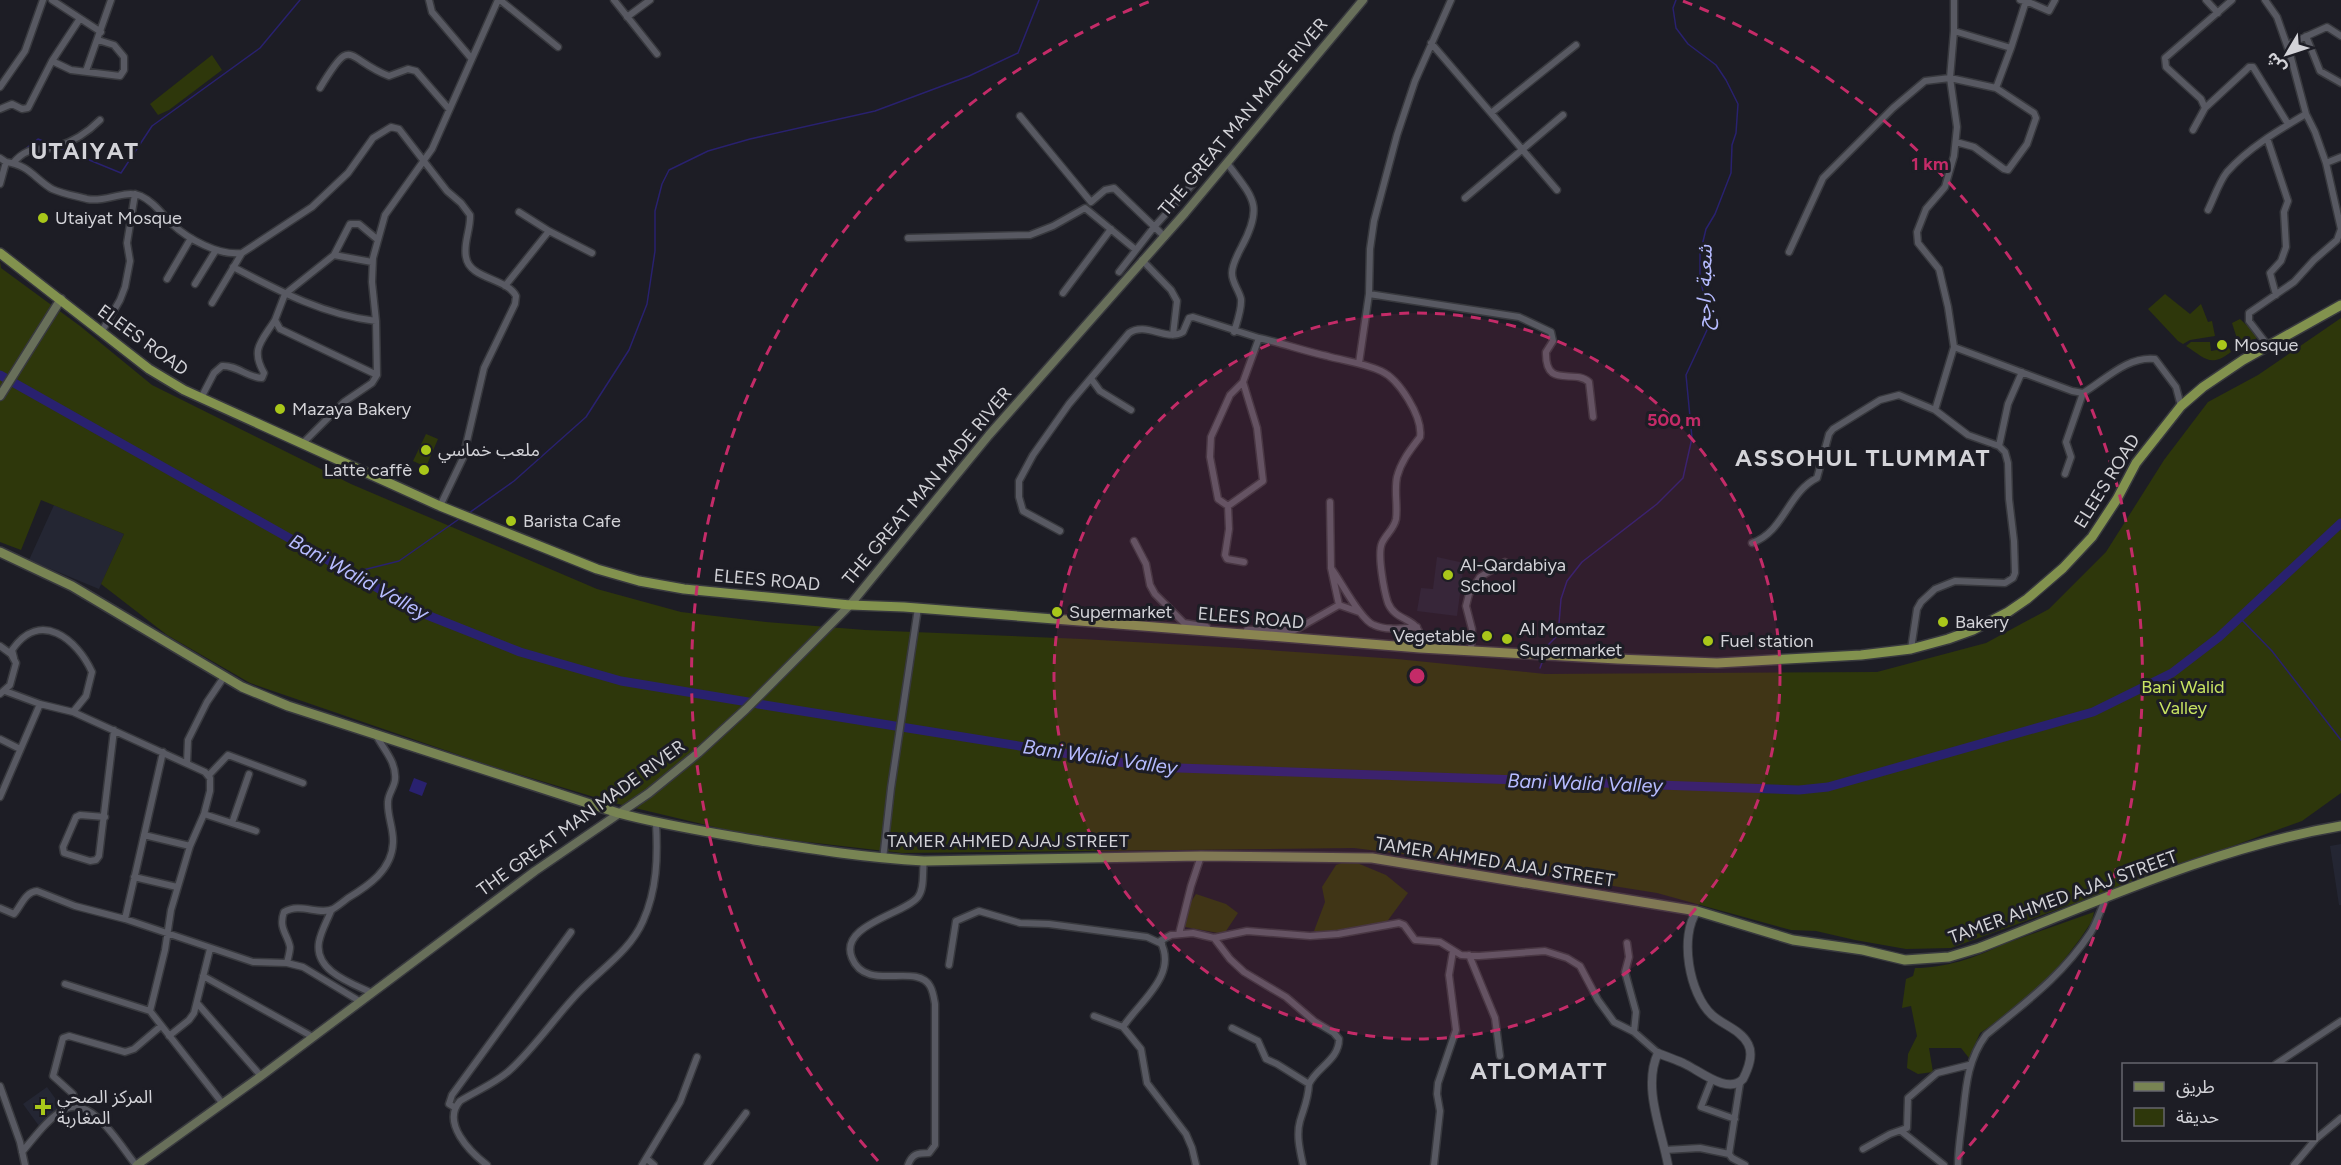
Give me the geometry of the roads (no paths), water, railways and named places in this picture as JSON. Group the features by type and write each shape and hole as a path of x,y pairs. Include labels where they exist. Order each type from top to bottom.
{"highway":[{"name":"ELEES ROAD","path":"0,253 158,375 201,398 440,506 564,557 639,581 684,589 850,605 918,608 1420,648 1717,663 1861,655 1911,649 1973,630 2008,612 2046,584 2092,537 2117,499 2136,462 2181,406 2223,373 2341,305"}],"main road":[{"name":"THE GREAT MAN MADE RIVER","path":"136,1165 224,1104 508,891 649,793 698,753 785,672 850,605 989,435 1142,260 1165,237 1363,0"},
{"path":"0,396 61,299"},
{"name":"TAMER AHMED AJAJ STREET","path":"0,552 72,586 224,677 261,696 618,813 656,823 884,859 924,861 1201,856 1372,858 1697,911 1793,940 1863,950 1905,960 1949,957 1979,948 2237,850 2272,840 2341,826"}],"street":[{"path":"0,87 25,51 43,0"},
{"path":"52,0 79,20 101,32"},
{"path":"86,71 111,0"},
{"path":"429,0 432,12 471,58"},
{"path":"614,0 657,54"},
{"path":"627,17 650,0"},
{"path":"1359,363 1369,294 1370,249 1374,221 1397,135 1415,81 1451,0"},
{"path":"1935,410 1954,347 1939,269 1918,243 1917,232 1926,209 1945,187 1956,142 1957,127 1950,78 1954,0"},
{"path":"1996,88 2011,48 2023,1 2049,11 2055,0"},
{"path":"2206,0 2218,13"},
{"path":"2205,108 2201,99 2173,75 2164,62 2170,52 2232,0"},
{"path":"2265,0 2277,17 2287,45 2306,114 2326,163 2337,200 2340,222 2339,236 2294,282 2251,310 2248,316 2249,321 2269,347"},
{"path":"303,443 344,402 372,383 377,375 372,262 385,215 424,162 496,1 558,47"},
{"path":"0,110 12,104 22,109 28,108 52,61 79,20"},
{"path":"2287,45 2327,27 2341,36"},
{"path":"1954,32 2011,48"},
{"path":"2306,36 2320,71 2341,83"},
{"path":"52,61 71,70 117,77 124,70 126,60 116,46 98,40"},
{"path":"1431,43 1557,190"},
{"path":"1491,113 1576,45"},
{"path":"320,88 336,61 344,55 352,54 389,76 408,69 416,71 449,109"},
{"path":"2193,130 2205,108 2250,67 2253,68 2288,124"},
{"path":"1789,252 1823,178 1920,84 1930,80 1950,78 1996,88 2034,113 2036,118 2027,144 2008,170 1974,147 1956,142"},
{"path":"1465,198 1563,114"},
{"path":"2208,210 2226,174 2267,138 2306,114"},
{"path":"1020,116 1088,205 1136,250"},
{"path":"13,163 30,149 53,148 72,141 92,129 100,120"},
{"path":"212,303 242,253 312,207 348,173 373,138 387,129 395,127 399,129 447,191 461,203 470,215 465,254 468,264 476,271 515,292 516,299 484,368 463,458 440,506"},
{"path":"2267,138 2288,201 2284,212 2286,247 2281,261 2270,273 2276,295"},
{"path":"2326,163 2341,157"},
{"path":"0,184 3,160 33,172 53,189 81,197 102,200 135,194 148,200 174,226 191,238 216,250 233,254 242,253"},
{"path":"1227,163 1255,206 1250,232 1232,269 1233,281 1241,298 1234,332"},
{"path":"1119,272 1154,227 1193,184"},
{"path":"908,238 1030,235 1053,226 1088,205 1105,190 1114,188 1165,237"},
{"path":"102,331 125,287 130,261 127,243 135,194"},
{"path":"519,213 592,253"},
{"path":"201,398 214,373 222,366 233,367 256,378 262,378 264,373 256,349 275,321 285,294 334,255 350,224 359,224 378,240"},
{"path":"1063,293 1111,229"},
{"path":"505,286 549,231"},
{"path":"167,279 191,238"},
{"path":"195,284 216,250"},
{"path":"334,255 372,262"},
{"path":"1142,260 1175,296 1177,307 1173,335"},
{"path":"233,267 285,294 334,314 376,321"},
{"path":"1369,294 1520,317 1549,330 1553,336 1553,341 1546,352 1550,370 1556,376 1587,380 1591,389 1593,417"},
{"path":"1060,531 1023,511 1019,497 1019,481 1033,455 1065,411 1133,330 1142,328 1173,335 1183,332 1189,318 1193,317 1234,332 1359,363 1388,375 1411,404 1420,425 1420,437 1401,465 1397,483 1396,521 1381,546 1380,554 1388,601 1391,607 1417,627 1422,636 1420,648"},
{"path":"275,321 280,329 377,375"},
{"path":"1228,506 1218,500 1209,447 1211,437 1230,395 1243,382 1259,338"},
{"path":"1954,347 2083,393"},
{"path":"2065,474 2071,457 2066,442 2083,393 2108,374 2138,361 2155,359 2176,387 2181,406"},
{"path":"2000,446 2008,404 2022,372"},
{"path":"1092,380 1100,391 1131,410"},
{"path":"1228,506 1263,481 1257,428 1243,382"},
{"path":"1752,543 1771,532 1797,494 1810,481 1817,478 1828,434 1880,400 1899,395 1935,410 1968,435 2000,446 2005,452 2008,463 2014,542 2015,573 2013,578 2005,583 1955,581 1944,583 1935,589 1917,609 1911,649"},
{"path":"1330,502 1331,568 1339,605"},
{"path":"1228,506 1229,529 1225,555 1227,559 1244,562"},
{"path":"1134,541 1146,564 1151,589 1180,620 1188,624 1236,632 1295,630 1339,605 1359,612"},
{"path":"1471,651 1472,629 1466,606 1469,594 1480,577 1505,562"},
{"path":"1331,568 1347,589 1359,612 1371,625 1381,628 1417,627"},
{"path":"884,859 891,788 918,608"},
{"path":"73,712 86,696 92,672 66,637 51,631 30,633 21,639 12,650 13,676 2,693 73,712 209,775 211,784 204,814 190,846 177,887 150,1011"},
{"path":"0,646 14,658"},
{"path":"187,763 188,741 207,702 224,677"},
{"path":"0,797 40,704"},
{"path":"105,817 80,815 76,817 63,847 64,853 90,861 96,860 99,856 105,817 114,730"},
{"path":"372,993 333,972 321,959 319,943 331,911 377,877 392,854 393,842 387,802 395,781 395,772 390,757 383,750 376,735"},
{"path":"0,740 20,749"},
{"path":"124,920 164,753"},
{"path":"209,775 228,755 303,783"},
{"path":"232,822 249,774"},
{"path":"204,814 256,831"},
{"path":"487,1165 470,1150 463,1139 454,1122 452,1113 454,1107 510,1070 581,990 612,962 638,932 651,901 655,881 656,823"},
{"path":"657,837 668,825"},
{"path":"144,835 190,846"},
{"path":"1179,934 1201,856"},
{"path":"908,1165 910,1157 915,1154 929,1153 934,1144 935,1004 931,987 927,982 910,976 875,976 864,973 852,958 850,950 855,937 867,925 916,899 922,889 924,861"},
{"path":"134,877 177,887"},
{"path":"0,909 14,914 27,895 37,891 75,906 253,962 287,963 309,970 323,981 361,1002"},
{"path":"1958,1165 1958,1142 1969,1065 1986,1035 2048,986 2092,931 2106,898"},
{"path":"287,963 290,949 284,935 282,917 284,912 295,908 331,911"},
{"path":"949,965 956,921 979,911 1020,923 1049,924 1148,937 1162,944"},
{"path":"1697,911 1691,920 1689,969 1691,980 1704,1007 1743,1036 1750,1055 1746,1073 1740,1083 1729,1154"},
{"path":"1123,1027 1160,981 1164,962 1160,941 1165,937 1193,933 1214,938 1247,931 1306,936 1338,934 1399,922 1404,925 1414,940 1440,942 1453,951 1469,955 1545,951 1567,958 1580,966 1598,1000 1614,1022 1634,1032 1658,1053 1685,1064 1712,1079 1733,1084 1740,1083"},
{"path":"454,1107 449,1104 452,1095 571,932"},
{"path":"1214,938 1230,959 1244,972 1286,997 1339,1039 1338,1048 1332,1059 1309,1084 1308,1097 1298,1133 1303,1165"},
{"path":"1627,943 1629,957 1624,972 1636,1012 1634,1032"},
{"path":"169,1036 189,1020 197,1003 210,949"},
{"path":"1434,1165 1440,1111 1438,1083 1456,1030 1449,975 1453,951"},
{"path":"1469,955 1495,1018 1500,1056"},
{"path":"203,976 313,1037"},
{"path":"65,984 150,1011 224,1104"},
{"path":"197,1003 261,1076"},
{"path":"1094,1016 1123,1027 1141,1048 1148,1083 1186,1134 1196,1165"},
{"path":"2279,1063 2341,1021"},
{"path":"76,1105 73,1094 53,1076 63,1038 69,1036 125,1053 134,1049 160,1026"},
{"path":"1232,1028 1258,1041 1266,1059 1309,1084"},
{"path":"1658,1053 1653,1076 1653,1096 1668,1165"},
{"path":"642,1165 680,1102 697,1057"},
{"path":"1863,1149 1890,1134 1901,1131 1908,1125 1907,1102 1910,1094 1937,1073 1969,1065"},
{"path":"1712,1079 1701,1107 1735,1119"},
{"path":"0,1086 25,1165"},
{"path":"22,1152 62,1111 76,1105 84,1107 102,1121 136,1165"},
{"path":"707,1165 746,1113"},
{"path":"2317,1137 2341,1118"},
{"path":"1901,1131 1944,1165"},
{"path":"2294,1165 2313,1141"},
{"path":"1665,1150 1700,1148 1729,1154 1745,1165"},
{"path":"647,1159 654,1165"}],"waterway":[{"path":"60,148 121,173 152,126 260,48 300,0"},
{"path":"469,513 514,481 586,417 629,350 647,304 655,251 655,211 662,184 669,170 708,151 750,139 875,111 969,76 1018,53 1039,0"},
{"name":"شعبة راجح","path":"1546,651 1548,645 1558,635 1561,599 1567,581 1582,562 1657,504 1683,478 1692,438 1686,375 1707,330 1706,306 1700,277 1700,254 1706,229 1715,214 1731,173 1732,145 1736,133 1738,104 1716,65 1688,44 1676,28 1673,8 1676,0"},
{"path":"24,150 38,139 53,145"},
{"name":"Bani Walid Valley","path":"0,375 422,613 520,652 621,681 748,702"},
{"path":"351,573 399,561 459,519"},
{"name":"Bani Walid Valley","path":"758,704 1150,767 1799,790 1828,787 2093,712 2172,673 2219,637 2341,523"},
{"path":"2240,618 2272,651 2341,740"},
{"path":"1540,668 1543,660"}],"place":[{"name":"Utaiyat Mosque","path":"43,218"},
{"name":"Mosque","path":"2222,345"},
{"name":"Mazaya Bakery","path":"280,409"},
{"name":"ملعب خماسي","path":"426,450"},
{"name":"Latte caffè","path":"424,470"},
{"name":"Barista Cafe","path":"511,521"},
{"name":"Al-Qardabiya School","path":"1448,575"},
{"name":"Supermarket","path":"1057,612"},
{"name":"Bakery","path":"1943,622"},
{"name":"Vegetable","path":"1487,636"},
{"name":"Al Momtaz Supermarket","path":"1507,639"},
{"name":"Fuel station","path":"1708,641"},
{"name":"المركز الصحي المغاربة","path":"43,1107"}],"district":[{"name":"UTAIYAT","path":"85,150"},
{"name":"ASSOHUL TLUMMAT","path":"1863,457"},
{"name":"ATLOMATT","path":"1539,1070"}]}
